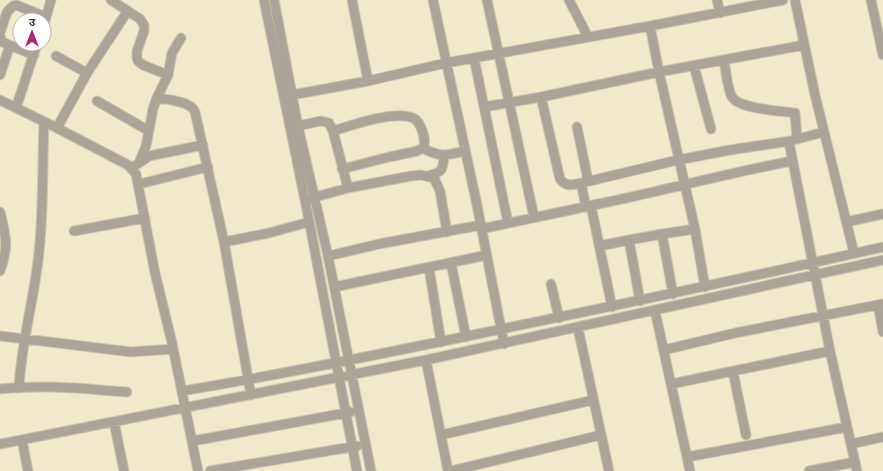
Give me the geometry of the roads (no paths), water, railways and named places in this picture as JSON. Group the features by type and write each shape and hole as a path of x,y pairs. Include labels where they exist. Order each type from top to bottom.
{"street":[{"path":"48,12 51,0"},
{"path":"111,0 127,12 140,19 144,25 144,31 136,55 138,61 143,65 168,75"},
{"path":"352,0 368,81"},
{"path":"433,0 487,255 504,344"},
{"path":"487,0 534,217"},
{"path":"569,0 588,37"},
{"path":"717,0 720,13"},
{"path":"288,97 446,63 720,13 783,0"},
{"path":"795,0 824,132 854,253"},
{"path":"871,0 883,55"},
{"path":"271,1 288,97 309,198 328,256 371,471"},
{"path":"0,33 7,12 13,6 16,5 29,12"},
{"path":"57,128 87,73 127,12"},
{"path":"650,26 678,160 695,229 705,287"},
{"path":"0,36 2,42 34,55"},
{"path":"181,38 172,53 168,75 156,100 151,117 146,146 135,165 155,274 186,408 198,471"},
{"path":"484,106 541,97 659,72 804,45"},
{"path":"0,75 8,50"},
{"path":"16,108 35,52"},
{"path":"56,56 87,73"},
{"path":"474,58 508,223"},
{"path":"724,60 731,93 738,104 748,107 795,113 792,161 830,352 856,466 809,471"},
{"path":"694,66 710,129"},
{"path":"288,97 298,126 309,198 309,222 357,471"},
{"path":"541,97 560,179 564,184 568,185 678,160 794,140 824,132"},
{"path":"156,100 160,98 191,106 197,117 224,242 251,395"},
{"path":"0,100 135,165"},
{"path":"97,100 149,131"},
{"path":"333,131 384,117 408,117 417,120 420,125 424,140 423,148"},
{"path":"298,126 315,122 326,121 329,123 333,131 348,188"},
{"path":"18,388 20,360 38,262 44,122"},
{"path":"577,127 588,206 599,246 612,307"},
{"path":"135,165 149,156 203,145"},
{"path":"423,148 433,154 444,156 465,151"},
{"path":"342,168 417,151 423,148"},
{"path":"428,176 439,172 443,167 444,156"},
{"path":"328,256 379,244 508,223 744,170 792,161"},
{"path":"138,184 208,168"},
{"path":"309,198 392,178 428,176 434,178 439,186 447,232"},
{"path":"0,212 7,245 0,272"},
{"path":"846,222 883,214"},
{"path":"74,231 144,218"},
{"path":"224,242 309,222"},
{"path":"599,246 695,229"},
{"path":"662,234 674,294"},
{"path":"629,240 640,301"},
{"path":"182,391 249,380 501,330 674,294 883,246"},
{"path":"334,287 487,255"},
{"path":"0,444 504,344 883,260"},
{"path":"452,263 466,337"},
{"path":"428,268 442,342"},
{"path":"551,284 559,318"},
{"path":"664,350 735,333 880,305 883,332"},
{"path":"655,311 690,471"},
{"path":"578,328 609,471"},
{"path":"0,336 131,352 173,349"},
{"path":"671,384 830,352"},
{"path":"426,360 448,471"},
{"path":"733,372 746,435"},
{"path":"0,389 52,388 127,392"},
{"path":"441,435 594,400"},
{"path":"193,441 359,410"},
{"path":"114,422 124,471"},
{"path":"687,457 847,427"},
{"path":"451,471 601,435"},
{"path":"851,444 883,437"},
{"path":"22,440 28,471"},
{"path":"210,471 366,444"}]}
